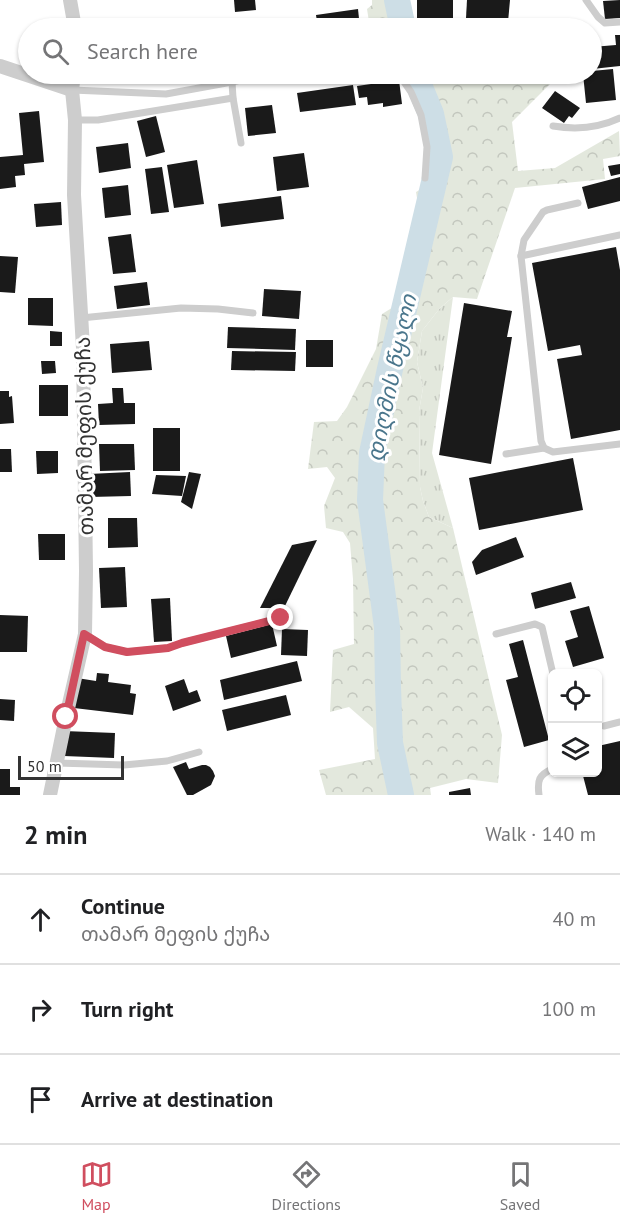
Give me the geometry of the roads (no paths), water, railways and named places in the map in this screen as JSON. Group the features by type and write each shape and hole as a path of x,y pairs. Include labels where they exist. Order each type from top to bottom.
{"street":[{"path":"70,0 73,18"},
{"path":"0,66 18,72"},
{"path":"54,84 72,90"},
{"name":"თამარ მეფის ქუჩა","path":"50,795 84,634 86,571 83,348 74,195 75,120 73,84"}],"lane":[{"path":"586,0 599,18"},
{"path":"602,20 620,22"},
{"path":"72,90 166,94 221,84"},
{"path":"232,84 241,143"},
{"path":"405,84 421,115 427,147 424,178"},
{"path":"75,120 98,120 233,98"},
{"path":"553,126 566,128 604,126 620,118"},
{"path":"544,448 541,441 520,256 524,240 543,212 578,203"},
{"path":"520,256 620,235"},
{"path":"81,318 181,308 253,313"},
{"path":"506,454 544,448 553,452 620,444"},
{"path":"84,634 105,647 127,652 151,651 281,618"},
{"path":"496,634 535,624 542,627 552,669"},
{"path":"604,726 620,722"},
{"path":"57,763 124,765 167,760 199,752"},
{"path":"539,795 537,784 543,773 548,771"}],"waterway":[{"name":"დიღმის წყალი","path":"397,0 401,18"},
{"name":"დიღმის წყალი","path":"401,795 390,743 387,627 370,500 372,453 440,157 431,114 419,84"}]}
